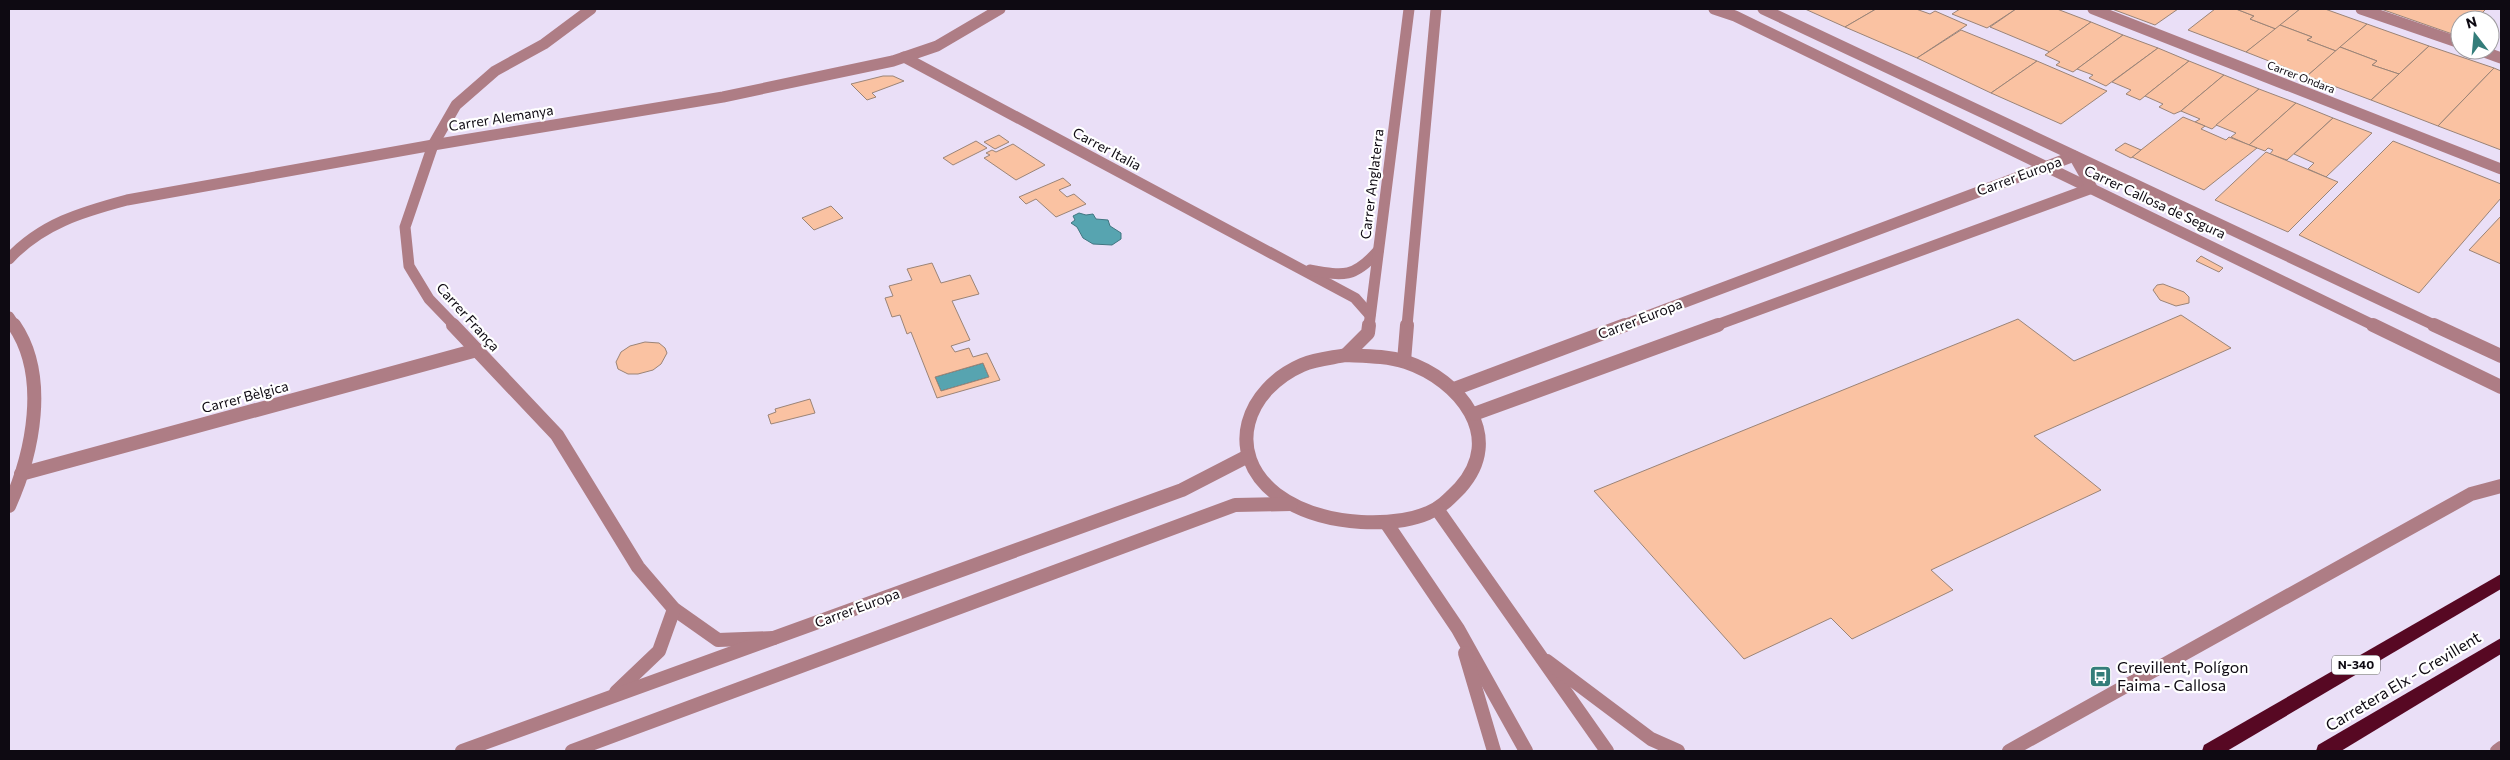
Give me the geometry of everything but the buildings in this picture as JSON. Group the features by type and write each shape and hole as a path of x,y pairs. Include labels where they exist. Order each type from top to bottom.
{"highway":[{"name":"N-340","path":"2212,751 2501,582"},
{"name":"Carretera Elx - Crevillent","path":"2324,751 2501,645"}],"street":[{"name":"Carrer França","path":"591,9 544,44 495,71 456,105 433,145 405,227 409,266 429,300 557,435 638,567 674,609 718,640 774,638"},
{"name":"Carrer Alemanya","path":"9,259 18,248 53,224 86,211 127,200 433,145 723,97 904,57 937,46 1000,9"},
{"name":"Carrer Anglaterra","path":"1346,355 1368,333 1409,9"},
{"path":"1404,361 1436,9"},
{"name":"Carrer Callosa de Segura","path":"1714,9 1735,16 2043,167 2092,188 2501,387"},
{"name":"Carrer Callosa de Segura","path":"1763,9 2501,356"},
{"name":"Carrer Ondara","path":"2093,9 2501,168"},
{"path":"2361,9 2450,40"},
{"name":"Carrer Italia","path":"904,57 1355,298 1370,315"},
{"name":"Carrer Europa","path":"1454,389 2074,156 2092,188"},
{"path":"1474,414 2092,188"},
{"name":"Carrer Italia","path":"1295,267 1339,276 1360,272 1378,251"},
{"path":"9,317 27,348 34,388 19,487 9,506"},
{"name":"Carrer Bèlgica","path":"21,474 477,350"},
{"path":"1346,355 1384,356 1404,361 1417,366 1454,389 1474,414 1479,426 1481,445 1479,462 1468,483 1437,509 1403,521 1387,524 1330,520 1291,504 1264,482 1248,456 1246,422 1254,403 1273,381 1304,364 1346,355"},
{"name":"Carrer Europa","path":"462,751 1182,490 1248,456"},
{"path":"2009,751 2471,494 2501,486"},
{"path":"572,751 1235,505 1291,504"},
{"path":"1437,509 1607,751"},
{"path":"1387,524 1458,629 1526,751"},
{"path":"611,697 660,651 674,609"},
{"path":"1458,629 1494,751"},
{"path":"1536,652 1651,739 1678,751"},
{"path":"2496,751 2501,748"}],"water":[{"path":"1079,213 1093,214 1096,219 1108,220 1110,226 1121,233 1121,239 1112,245 1093,244 1083,238 1077,227 1071,223 1075,220 1073,216"},
{"path":"983,363 989,377 941,391 935,377"}],"place":[{"name":"Crevillent, Polígon Faima - Callosa","path":"2101,676"}]}
